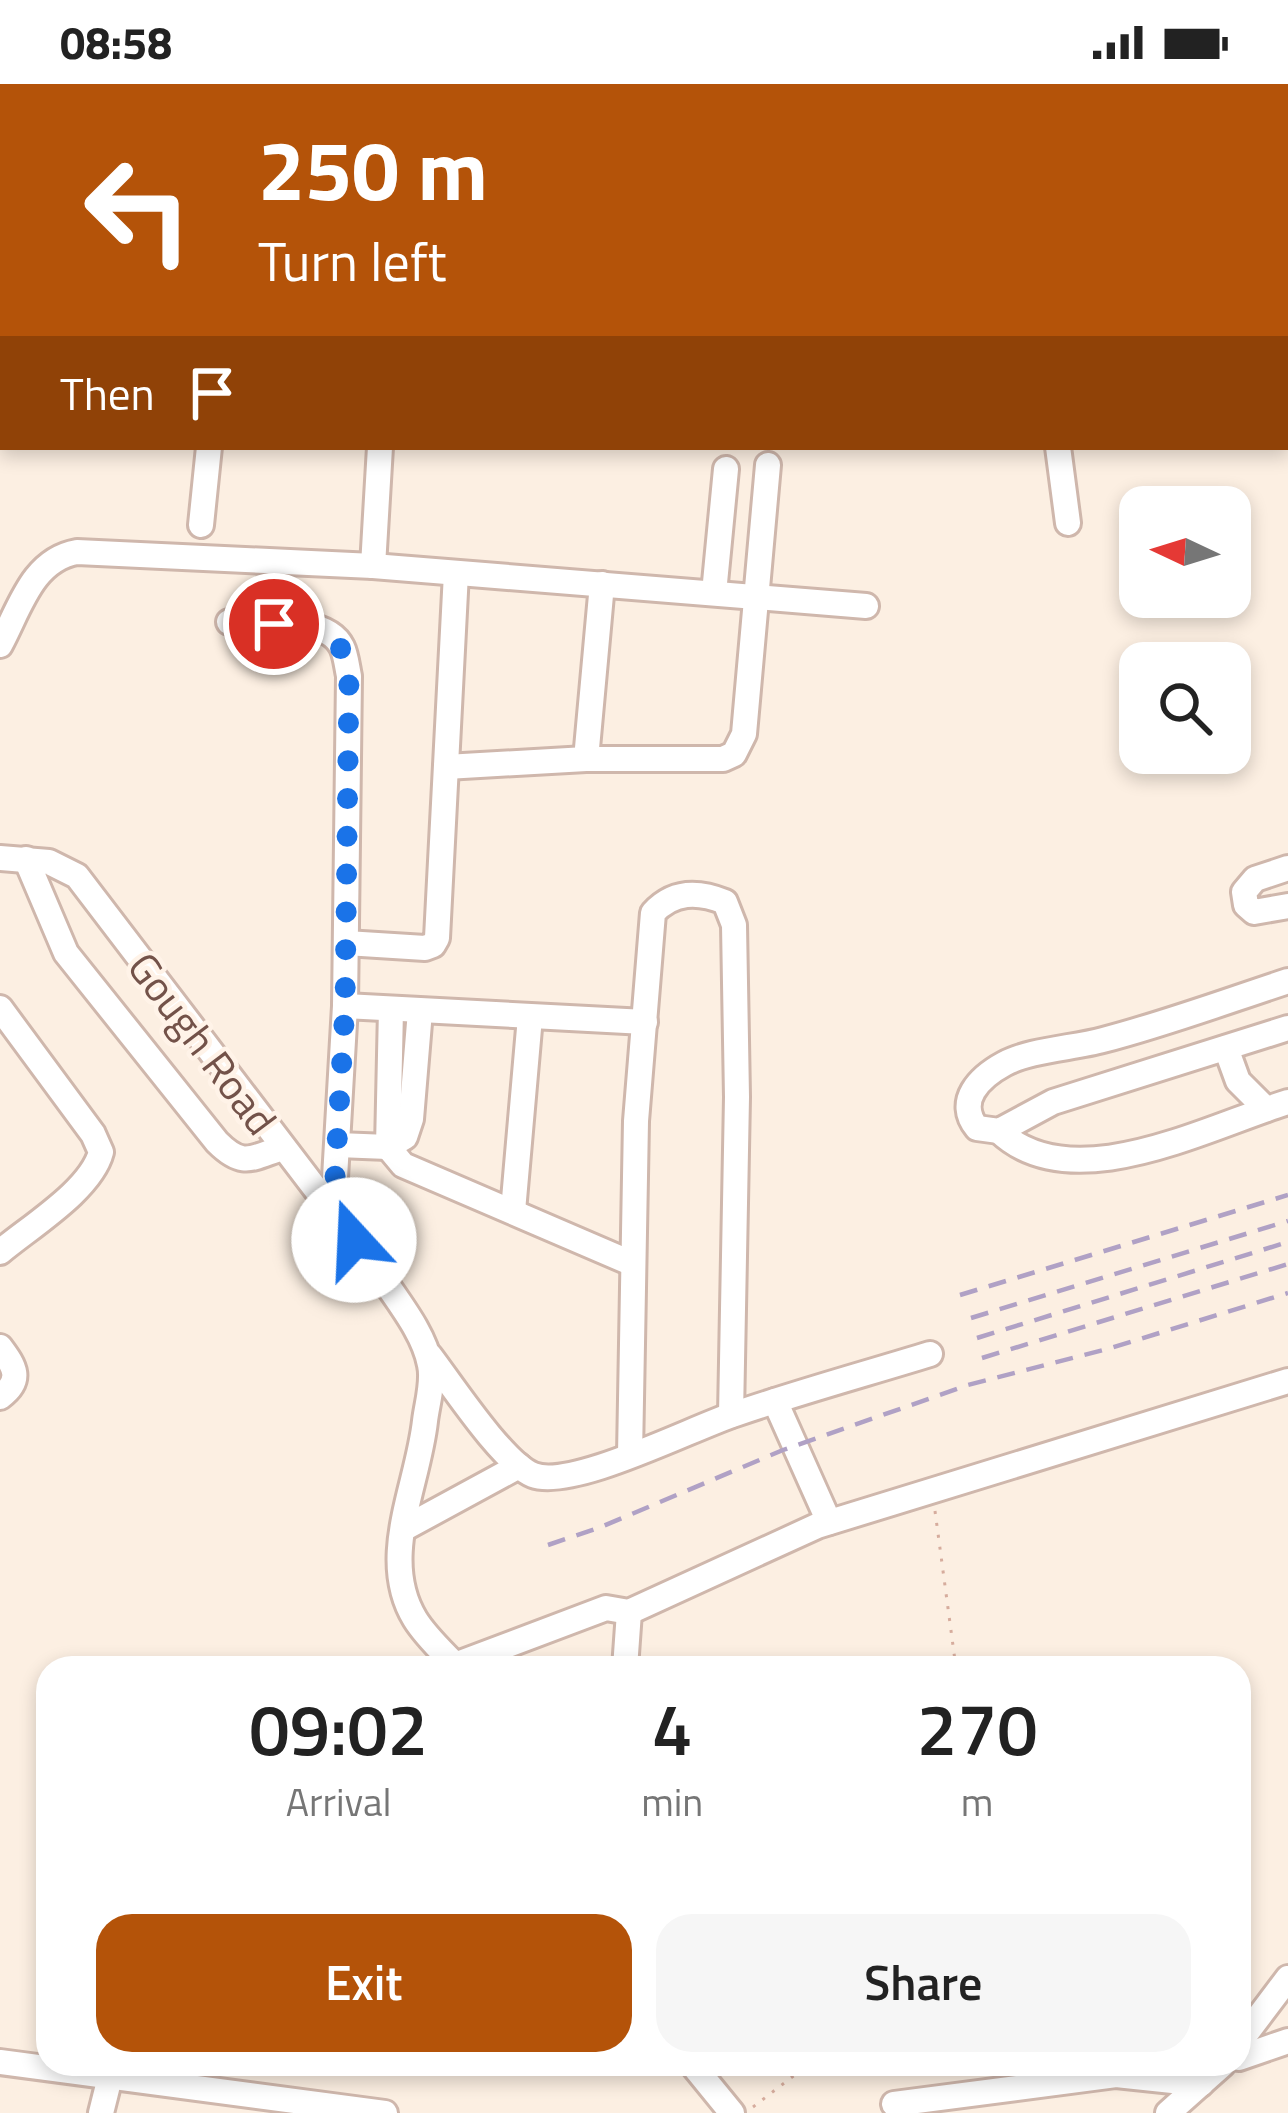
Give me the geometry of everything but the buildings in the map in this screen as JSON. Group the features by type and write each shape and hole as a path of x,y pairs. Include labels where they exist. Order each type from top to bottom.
{"street":[{"path":"201,525 208,450"},
{"path":"373,566 380,450"},
{"path":"1058,450 1067,524"},
{"path":"446,767 586,759 724,759 734,754 744,734 769,465"},
{"path":"713,593 726,470"},
{"path":"0,645 35,578 53,556 77,552 373,566 866,606"},
{"path":"346,943 433,945 438,928 456,572"},
{"path":"586,759 602,584"},
{"path":"230,622 319,627 333,634 343,649 349,676 345,1006 333,1212"},
{"name":"Gough Road","path":"0,858 50,862 77,876 376,1268 425,1350 431,1373 421,1460 398,1548 403,1598 418,1624 448,1656"},
{"path":"26,859 66,953 217,1142 244,1160 283,1148"},
{"path":"1288,868 1255,879 1244,892 1246,905 1254,912 1288,906"},
{"path":"630,1455 636,1121 653,913 667,898 679,895 725,902 734,925 731,1415"},
{"path":"1277,1106 1169,1142 1077,1162 1035,1154 999,1131 977,1128 971,1121 968,1098 976,1084 1009,1061 1110,1038 1288,981"},
{"path":"345,1006 645,1022"},
{"path":"0,1008 93,1134 101,1152 97,1169 80,1186 0,1252"},
{"path":"391,1009 388,1147 403,1165 631,1263"},
{"path":"338,1145 388,1147 410,1128 420,1011"},
{"path":"513,1211 530,1017"},
{"path":"999,1131 1053,1102 1288,1028"},
{"path":"1226,1048 1238,1081 1277,1106"},
{"path":"0,1347 17,1373 16,1382 0,1397"},
{"path":"425,1350 493,1438 520,1466 546,1478 630,1455 731,1415 930,1354"},
{"path":"483,1656 606,1608 629,1612 829,1522 1288,1381"},
{"path":"775,1401 829,1522"},
{"path":"403,1529 520,1466"},
{"path":"626,1656 629,1612"},
{"path":"1251,2027 1288,1978"},
{"path":"1251,2054 1288,2041"},
{"path":"0,2062 36,2067"},
{"path":"103,2076 385,2113"},
{"path":"702,2076 733,2113"},
{"path":"894,2104 1108,2076"},
{"path":"1125,2076 1201,2084"},
{"path":"1168,2113 1210,2076"},
{"path":"101,2113 110,2077"}],"path":[{"path":"932,1491 954,1656"},
{"path":"745,2113 793,2076"}],"railway":[{"path":"960,1295 1288,1195"},
{"path":"971,1318 1288,1221"},
{"path":"977,1338 1288,1242"},
{"path":"982,1358 1288,1264"},
{"path":"548,1545 783,1450 968,1385 1111,1348 1288,1293"}],"route":[{"path":"274,624 319,627 333,634 343,649 349,676 345,1006 333,1212 354,1240"}]}
